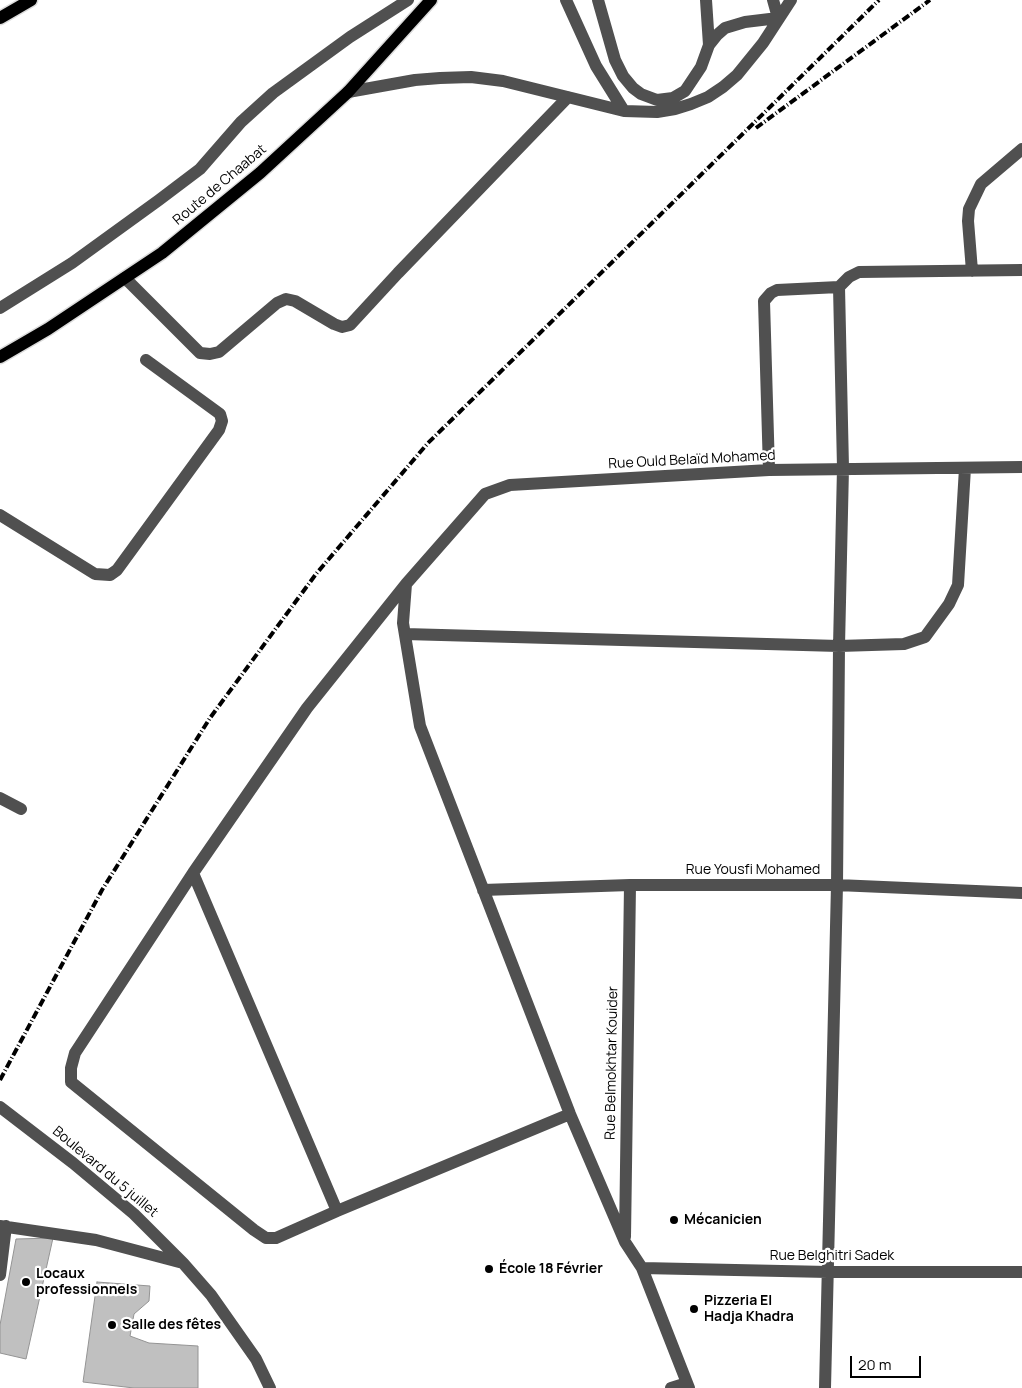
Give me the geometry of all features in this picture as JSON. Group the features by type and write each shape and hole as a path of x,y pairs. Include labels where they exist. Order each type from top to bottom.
{"main road":[{"path":"0,18 32,0"},
{"name":"Route de Chaabat","path":"0,358 48,329 162,252 260,173 348,92 430,0"}],"street":[{"path":"0,308 72,263 165,195 200,168 241,122 273,93 350,37 408,0"},
{"path":"566,0 596,66 624,111"},
{"path":"598,0 615,60 623,76 632,88 648,98 665,100 685,91 701,67 709,45 721,32 735,24 778,18"},
{"path":"706,0 709,45"},
{"path":"773,0 778,18"},
{"path":"348,92 415,80 471,78 502,81 624,111 657,112 691,104 723,87 749,61 763,43 790,0"},
{"path":"125,278 200,352 210,354 219,352 277,303 286,299 295,301 334,324 342,327 350,325 568,97"},
{"path":"972,271 969,209 981,184 1022,149"},
{"path":"769,470 764,301 771,293 777,290 839,287 849,277 859,272 1022,270"},
{"path":"825,1388 837,884 843,468 839,287"},
{"path":"0,515 94,574 110,575 117,570 218,430 222,421 220,414 146,360"},
{"path":"405,634 839,646 904,644 925,638 949,604 958,585 965,468"},
{"name":"Rue Ould Belaïd Mohamed","path":"337,1211 276,1238 266,1238 71,1082 71,1068 75,1053 193,873 307,708 406,584 485,494 510,485 769,470 1022,468"},
{"path":"406,584 403,623 420,726 570,1114 625,1242 642,1268 688,1385 671,1388"},
{"path":"0,798 21,809"},
{"path":"193,873 337,1211 570,1114"},
{"name":"Rue Yousfi Mohamed","path":"483,890 630,885 837,884 1022,893"},
{"name":"Rue Belmokhtar Kouider","path":"625,1242 630,885"},
{"name":"Boulevard du 5 juillet","path":"5,1111 73,1163 134,1214 183,1263 211,1295 256,1359 270,1388"},
{"path":"0,1275 3,1226 96,1240 183,1263"},
{"name":"Rue Belghitri Sadek","path":"642,1268 828,1272 1022,1272"}],"building":[{"name":"Locaux professionnels","path":"53,1238 26,1359 0,1353 0,1325 16,1239"},
{"name":"Salle des fêtes","path":"97,1282 150,1286 149,1301 134,1314 130,1336 149,1343 198,1346 198,1388 134,1388 83,1382"}],"railway":[{"path":"0,1080 102,890 210,718 316,574 428,443 879,0"},
{"path":"756,128 930,0"}],"place":[{"name":"Mécanicien","path":"674,1220"},
{"name":"École 18 Février","path":"489,1269"},
{"name":"Locaux professionnels","path":"26,1282"},
{"name":"Pizzeria El Hadja Khadra","path":"694,1309"},
{"name":"Salle des fêtes","path":"112,1325"}]}
